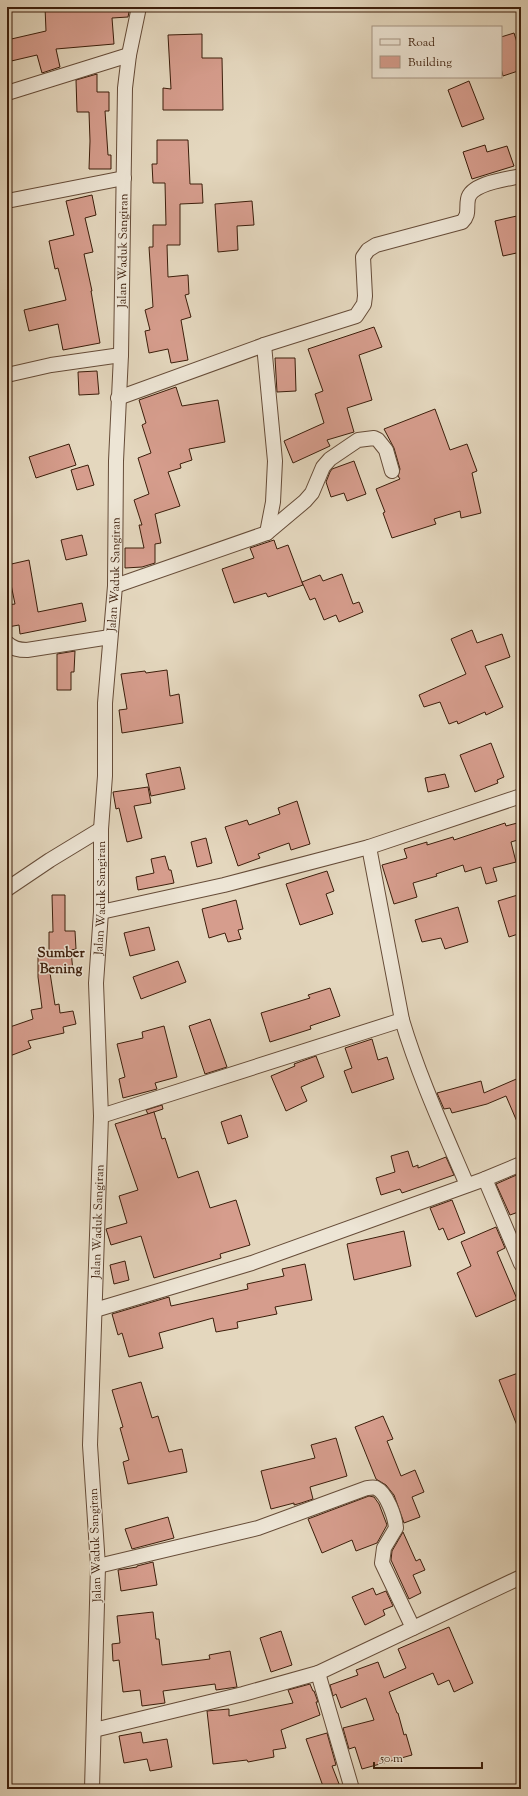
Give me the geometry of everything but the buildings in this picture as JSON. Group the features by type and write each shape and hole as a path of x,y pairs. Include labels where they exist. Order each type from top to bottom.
{"street":[{"name":"Jalan Waduk Sangiran","path":"92,1789 98,1566 90,1445 101,1116 96,983 101,912 102,829 105,776 105,703 115,586 116,461 121,355 125,88 129,55 139,7"},
{"path":"7,93 129,55"},
{"path":"118,398 264,345 356,316 364,304 363,257 368,250 376,245 462,222 468,215 468,198 471,192 486,184 521,176"},
{"path":"7,201 124,178"},
{"path":"264,345 275,461 274,502 267,533"},
{"path":"7,375 51,365 121,355"},
{"path":"115,586 267,533 305,501 312,493 323,467 330,459 358,440 374,438 378,440 386,450 392,471"},
{"path":"7,643 11,647 20,650 27,650 110,637"},
{"path":"101,912 224,885 370,847 521,796"},
{"path":"7,889 50,860 102,829"},
{"path":"370,847 402,1020 410,1047 429,1097 467,1185"},
{"path":"101,1116 402,1020"},
{"path":"95,1310 252,1263 485,1179 521,1164"},
{"path":"485,1179 521,1264"},
{"path":"98,1566 258,1528 367,1488 375,1487 381,1491 389,1503 396,1528 384,1548 382,1563 413,1628"},
{"path":"94,1730 243,1694 318,1673 521,1577"},
{"path":"318,1673 352,1789"}],"district":[{"name":"Sumber Bening","path":"61,960"}]}
